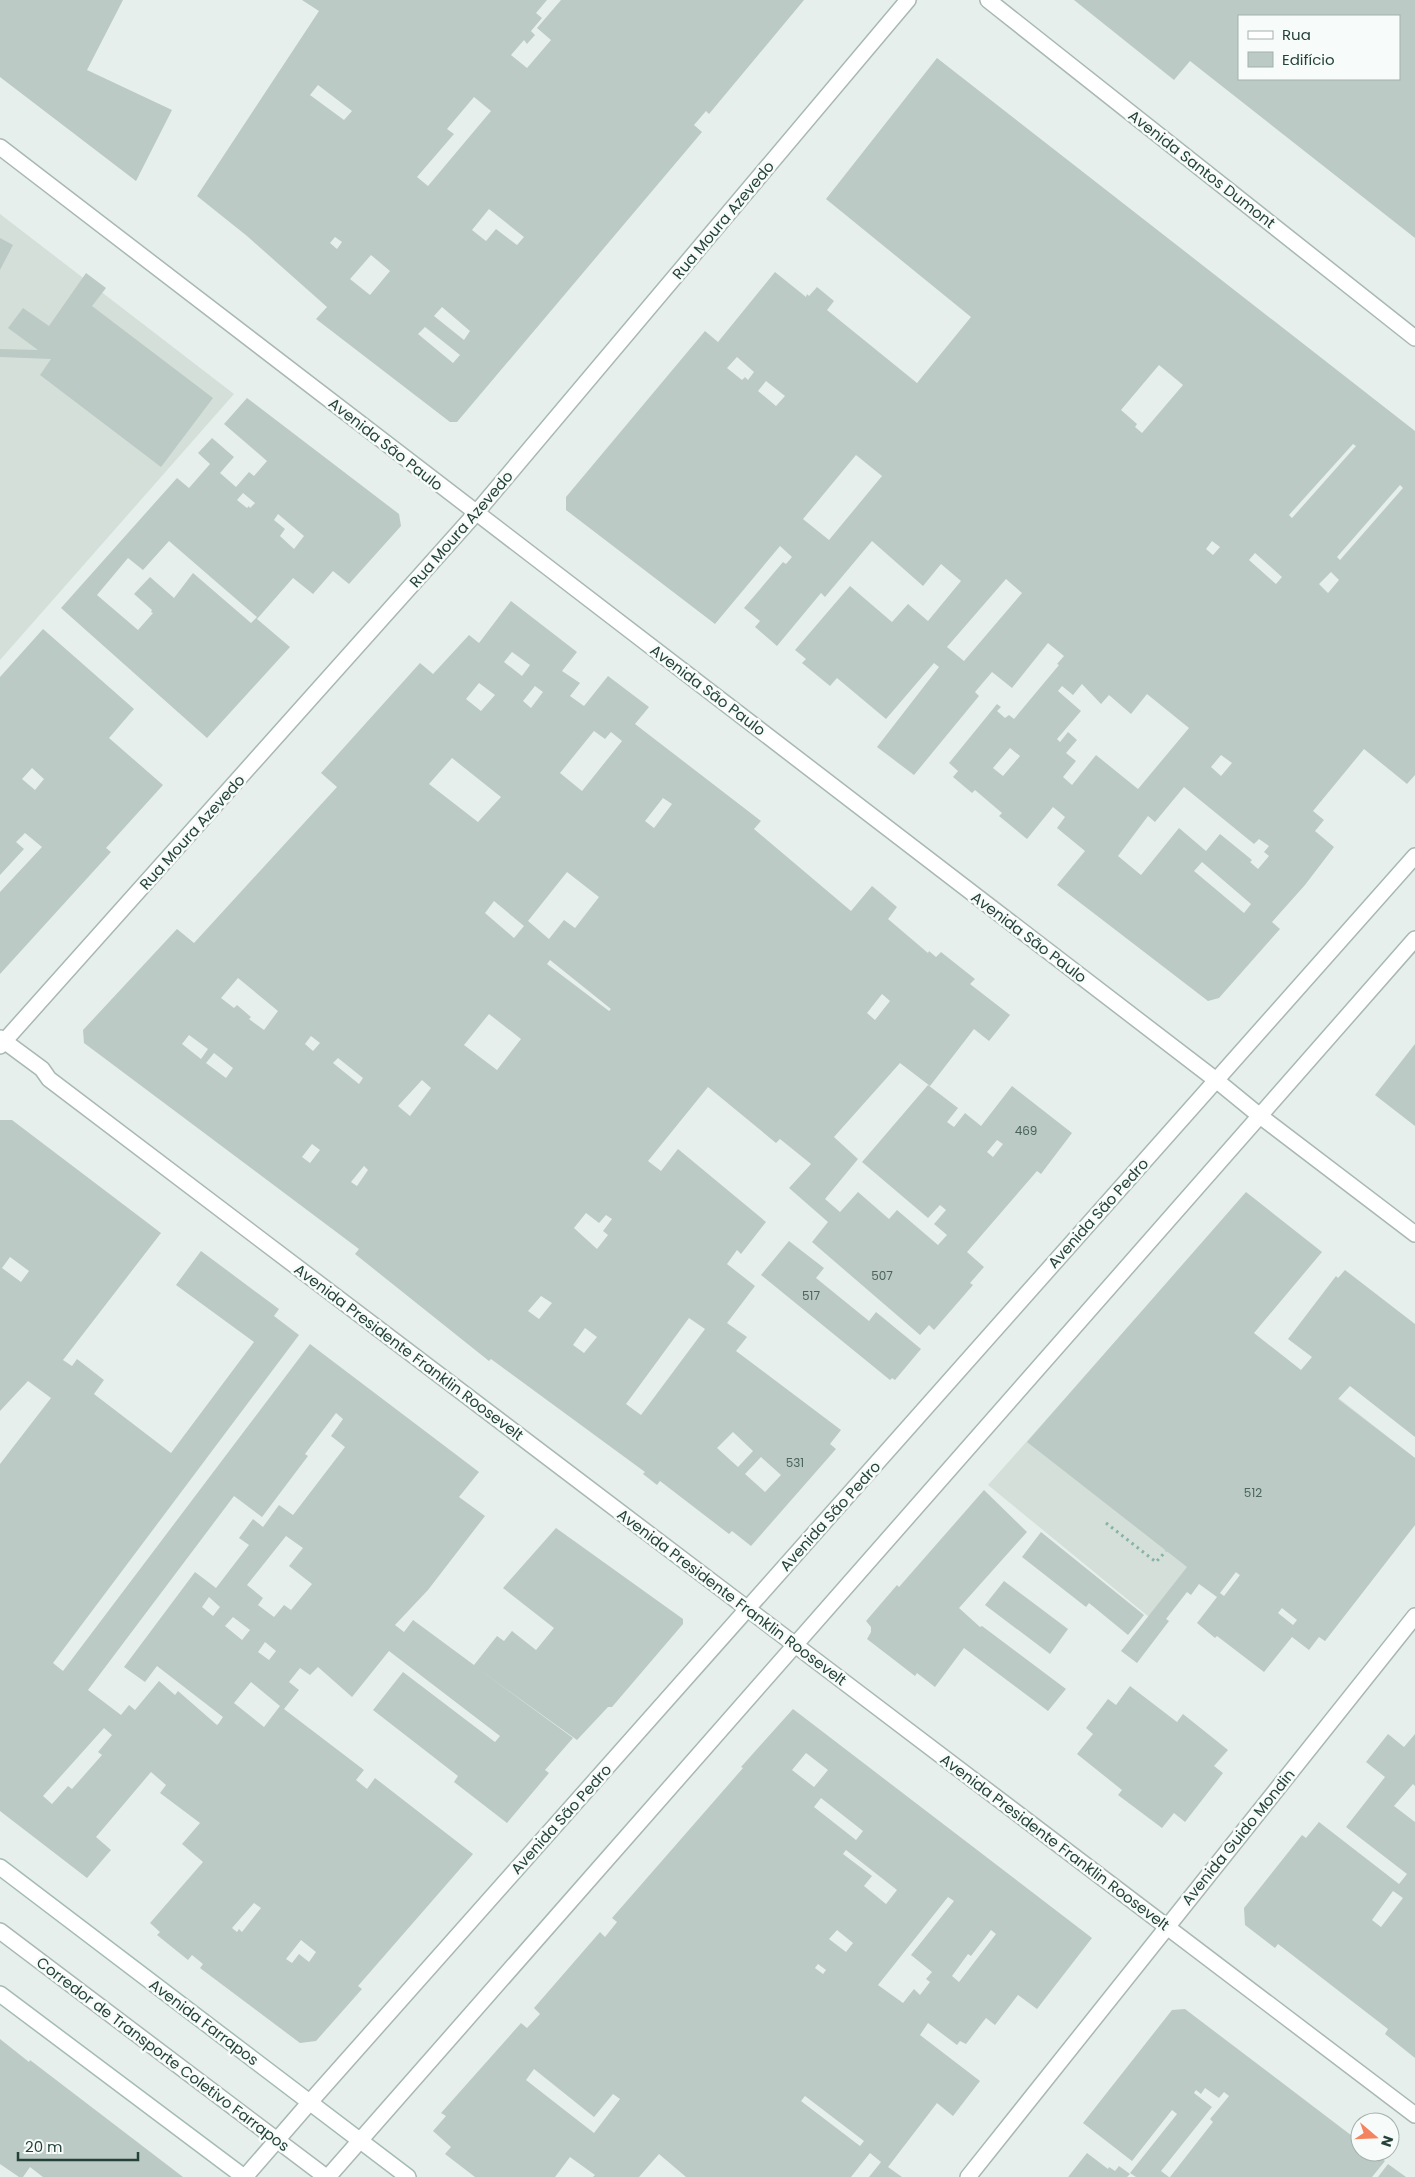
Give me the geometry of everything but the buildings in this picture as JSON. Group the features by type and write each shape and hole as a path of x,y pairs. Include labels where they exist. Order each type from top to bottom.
{"street":[{"name":"Rua Moura Azevedo","path":"1,1043 476,513 908,0"},
{"name":"Avenida Santos Dumont","path":"988,0 1415,338"},
{"name":"Avenida São Paulo","path":"0,147 1415,1234"},
{"name":"Avenida São Pedro","path":"245,2177 1415,856"},
{"path":"327,2177 1415,939"},
{"name":"Avenida Presidente Franklin Roosevelt","path":"1,1043 42,1069 49,1079 1415,2115"},
{"name":"Avenida Guido Mondin","path":"968,2177 1166,1926 1415,1616"},
{"name":"Avenida Farrapos","path":"0,1867 408,2177"},
{"name":"Corredor de Transporte Coletivo Farrapos","path":"0,1931 327,2177"},
{"path":"0,1994 245,2177"}],"path":[{"path":"1106,1523 1156,1562 1166,1550"}],"shaded area":[{"path":"0,214 234,394 0,660"},
{"path":"1144,1309 1327,1389 1415,1458 1415,1525 1325,1641 1203,1547 1149,1617 988,1485"}]}
